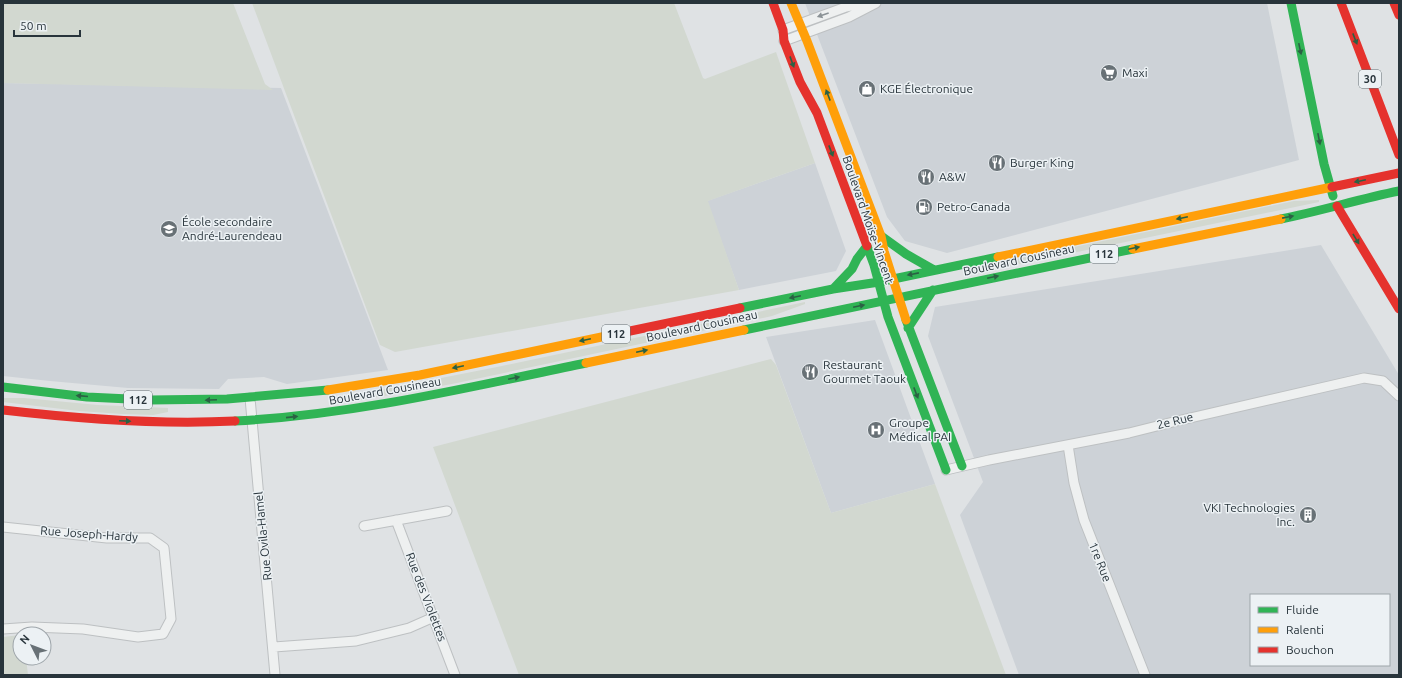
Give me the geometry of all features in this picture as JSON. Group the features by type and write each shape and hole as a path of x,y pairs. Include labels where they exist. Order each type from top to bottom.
{"main road":[{"name":"Boulevard Moïse-Vincent","path":"773,3 783,30 784,41 802,87 816,113 867,246 879,282 888,317 946,470"},
{"name":"Boulevard Moïse-Vincent","path":"791,3 804,33 881,236 884,251 908,328 962,466"},
{"path":"1291,3 1330,187 1337,206 1399,309"},
{"name":"30","path":"1341,3 1399,155"},
{"path":"1394,3 1399,15"},
{"name":"Boulevard Cousineau","path":"3,387 87,397 134,400 250,398 333,390 406,378 833,289 879,282 1394,173"},
{"name":"Boulevard Cousineau","path":"3,410 114,421 194,422 253,420 330,413 408,400 898,297 1320,211 1356,200 1398,191"},
{"path":"881,236 906,254 934,270"},
{"path":"833,289 852,269 857,259 867,246"},
{"path":"908,328 933,290"}],"street":[{"path":"783,30 846,7 864,3"},
{"path":"784,41 849,17 876,3"},
{"name":"2e Rue","path":"946,470 1129,433 1364,378 1383,381 1399,396"},
{"name":"Rue Ovila-Hamel","path":"250,398 274,647 275,675"},
{"name":"1re Rue","path":"1068,445 1074,483 1084,520 1145,675"},
{"path":"364,526 447,511"},
{"name":"Rue des Violettes","path":"396,520 455,675"},
{"name":"Rue Joseph-Hardy","path":"3,527 107,538 150,538 164,548 171,619 163,634 138,637 83,629 32,627 3,629"},
{"path":"274,647 356,641 409,628 434,617"}],"shaded area":[{"path":"3,3 233,3 265,84 273,90 3,83"},
{"path":"252,3 674,3 703,78 705,79 776,52 815,163 708,201 739,290 395,352 380,345"},
{"path":"805,3 1267,3 1299,160 947,253 905,241 887,217"},
{"name":"École secondaire André-Laurendeau","path":"3,83 281,88 388,370 287,384 264,377 228,379 219,389 128,388 3,376"},
{"path":"815,163 846,251 836,271 739,290 707,201"},
{"path":"1319,200 1319,202 966,275 966,273 993,264 1294,201"},
{"path":"1321,245 1399,375 1399,675 1019,675 960,515 983,482 928,336 935,307"},
{"path":"805,302 805,304 772,316 452,384 350,402 349,399 370,392 497,367"},
{"path":"875,320 935,484 831,513 766,337"},
{"path":"771,359 776,365 831,513 935,484 1006,675 519,675 433,447"},
{"path":"3,398 24,398 98,405 168,408 168,412 153,415 79,411 3,402"},
{"path":"12,636 12,666 27,666 28,675 3,675 3,637"}],"traffic: fast":[{"path":"1291,3 1324,164 1333,196"},
{"path":"1281,219 1399,191"},
{"path":"881,236 906,254 934,270"},
{"path":"867,246 874,265 888,317 946,470"},
{"path":"833,289 852,269 857,259 867,246"},
{"path":"744,330 1133,249"},
{"path":"740,308 833,289 879,282 998,257"},
{"path":"908,328 933,290"},
{"path":"906,320 962,466"},
{"path":"235,421 324,413 412,399 586,363"},
{"path":"3,387 87,397 150,400 227,399 328,390"}],"traffic: slow":[{"path":"791,3 807,41 881,236 884,251 906,320"},
{"path":"998,257 1332,187"},
{"path":"1133,249 1281,219"},
{"path":"586,363 744,330"},
{"path":"328,390 420,375 611,335"}],"traffic: jam":[{"path":"773,3 783,30 784,41 800,82 817,113 867,246"},
{"path":"1341,3 1399,155"},
{"path":"1394,3 1399,15"},
{"path":"1332,187 1399,173"},
{"path":"1337,206 1399,309"},
{"path":"611,335 740,308"},
{"path":"3,410 148,422 235,421"}],"place":[{"name":"Maxi","path":"1109,73"},
{"name":"KGE Électronique","path":"867,89"},
{"name":"Burger King","path":"997,163"},
{"name":"A&W","path":"926,177"},
{"name":"Petro-Canada","path":"924,207"},
{"name":"École secondaire André-Laurendeau","path":"169,229"},
{"name":"Restaurant Gourmet Taouk","path":"810,372"},
{"name":"Groupe Médical PAI","path":"876,430"},
{"name":"VKI Technologies Inc.","path":"1308,515"}]}
